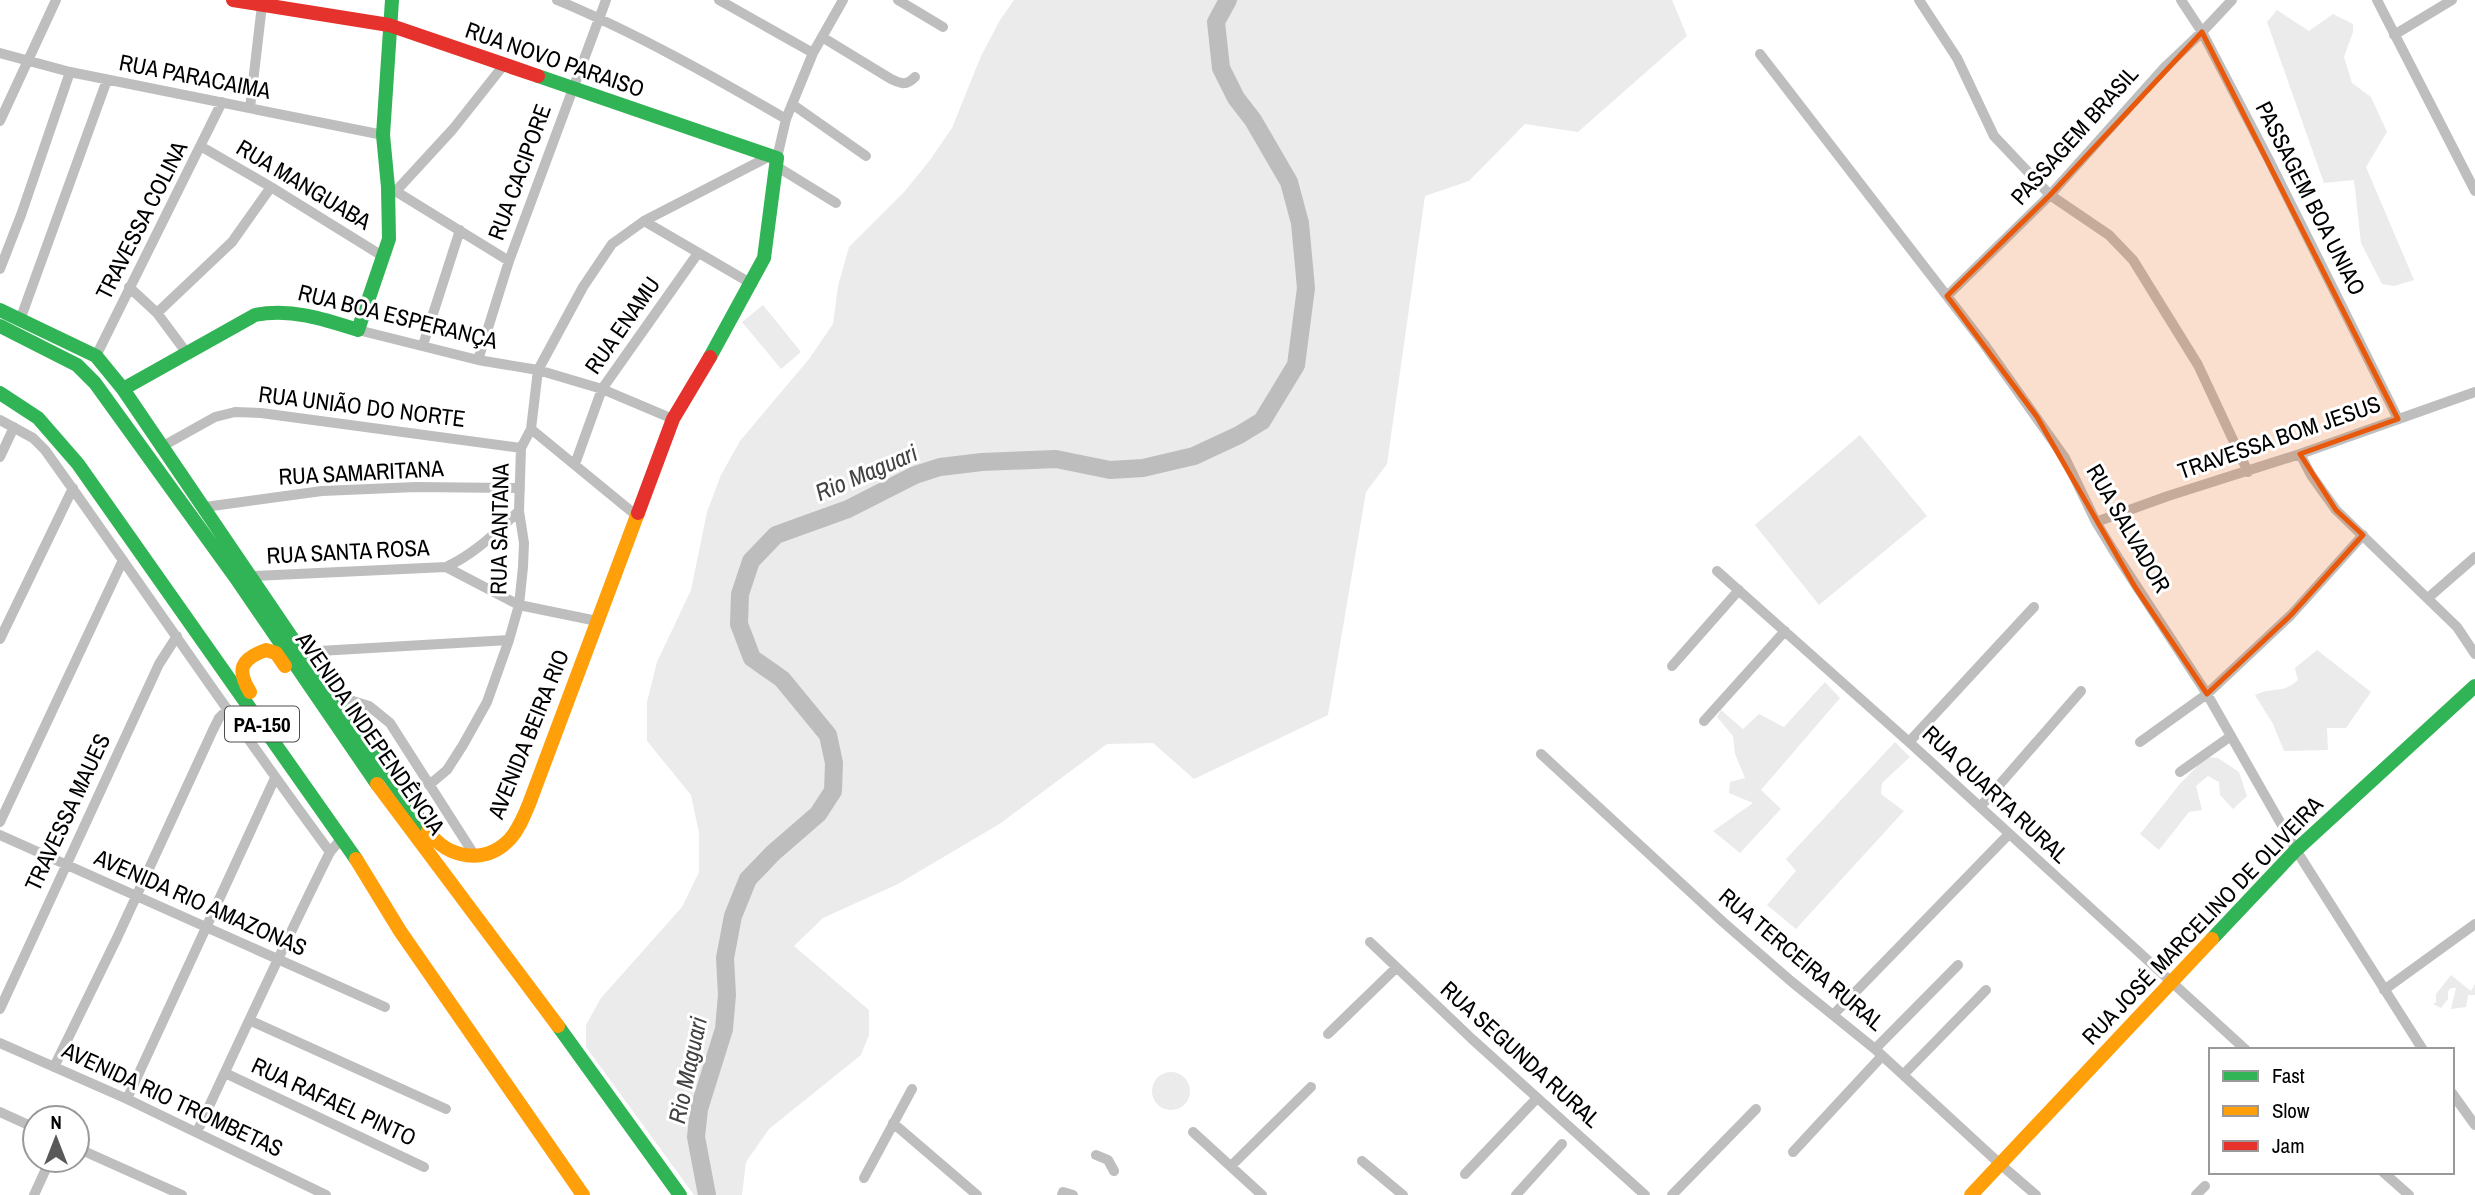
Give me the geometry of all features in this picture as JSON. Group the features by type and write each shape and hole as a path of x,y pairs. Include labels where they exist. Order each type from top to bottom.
{"street":[{"path":"0,121 56,0"},
{"name":"RUA NOVO PARAISO","path":"239,0 389,25 774,160"},
{"path":"358,330 384,257 390,227 392,189 383,135 392,0"},
{"path":"557,0 668,53 786,119"},
{"name":"RUA CACIPORE","path":"478,360 509,261 606,0"},
{"path":"719,0 813,53"},
{"name":"AVENIDA BEIRA RIO","path":"475,856 490,853 503,846 518,828 673,419 752,284 764,258 774,160 786,119 813,53 843,0"},
{"path":"898,0 943,27"},
{"path":"1919,0 1966,74 1994,136 2050,195 2109,236 2133,260 2197,365 2248,472"},
{"name":"PASSAGEM BOA UNIAO","path":"2181,0 2202,32 2274,169 2398,419"},
{"name":"PASSAGEM BRASIL","path":"1947,296 2050,195 2163,69 2232,0"},
{"path":"2377,0 2475,191"},
{"path":"2394,35 2452,0"},
{"path":"250,108 262,5"},
{"path":"822,37 902,84 915,77"},
{"name":"RUA PARACAIMA","path":"0,53 107,80 383,135"},
{"name":"RUA SALVADOR","path":"1760,54 1984,344 2065,458 2096,522 2135,587 2207,694 2296,850 2422,1048"},
{"path":"392,189 453,129 503,65"},
{"path":"0,269 70,72"},
{"path":"20,320 107,80"},
{"name":"TRAVESSA COLINA","path":"96,356 222,102"},
{"path":"793,104 866,156"},
{"name":"RUA MANGUABA","path":"202,147 384,257"},
{"path":"774,160 836,203"},
{"name":"RUA SANTANA","path":"429,785 447,770 487,702 509,640 519,605 524,543 519,511 521,448 531,429 538,370 583,287 612,244 644,221 774,160"},
{"path":"157,313 232,242 271,187"},
{"path":"392,189 509,261"},
{"path":"644,221 752,284"},
{"path":"423,345 460,230"},
{"name":"RUA ENAMU","path":"575,464 602,389 698,253"},
{"path":"129,287 157,313 186,352"},
{"path":"0,310 96,356 123,389 205,506 330,694 397,802 443,849 464,857 475,856 390,723 369,706 330,694"},
{"name":"RUA BOA ESPERANÇA","path":"123,389 255,315 266,312 296,312 478,360 538,370 602,389 673,419"},
{"name":"AVENIDA INDEPENDÊNCIA","path":"0,326 77,365 95,383 238,581 364,766 397,802 680,1195"},
{"name":"TRAVESSA BOM JESUS","path":"2096,522 2475,392"},
{"name":"PA-150","path":"0,393 35,415 70,452 343,837 400,931 583,1195"},
{"name":"RUA UNIÃO DO NORTE","path":"163,446 215,417 235,412 261,413 521,448"},
{"path":"0,420 33,438 45,450 330,852"},
{"path":"0,457 14,427"},
{"path":"531,429 637,516"},
{"path":"2300,454 2311,475 2336,510 2457,627 2475,654"},
{"name":"RUA SAMARITANA","path":"205,506 323,491 416,487 520,488"},
{"path":"0,639 72,488"},
{"name":"RUA SANTA ROSA","path":"252,576 446,567 483,545 519,511"},
{"path":"2140,742 2207,694 2291,615 2362,535"},
{"path":"2428,598 2475,557"},
{"path":"0,822 122,560"},
{"name":"RUA SANTA ROSA","path":"446,567 519,605 597,621"},
{"name":"RUA QUARTA RURAL","path":"1717,570 2244,1048"},
{"path":"1672,666 1739,590"},
{"path":"1909,742 2034,607"},
{"path":"1704,721 1785,631"},
{"name":"TRAVESSA MAUES","path":"0,1009 159,664 177,636"},
{"path":"302,652 509,640"},
{"path":"318,802 311,780 241,679 241,667 247,658 266,650 276,653 349,754 364,766"},
{"name":"RUA JOSÉ MARCELINO DE OLIVEIRA","path":"1971,1195 2296,850 2475,686"},
{"path":"1980,807 2081,691"},
{"path":"54,1067 213,730 227,710"},
{"path":"2180,772 2231,736"},
{"name":"RUA TERCEIRA RURAL","path":"1541,754 1581,785 1610,823 1723,922 1879,1052 2036,1195"},
{"path":"127,1099 275,778"},
{"path":"1833,1015 2008,834"},
{"name":"AVENIDA RIO AMAZONAS","path":"0,835 385,1007"},
{"path":"197,1132 251,1021 277,959 330,852 343,837"},
{"path":"2384,989 2475,924"},
{"name":"RUA SEGUNDA RURAL","path":"1370,942 1616,1174 1645,1195"},
{"path":"1328,1034 1396,964"},
{"path":"1793,1152 1958,965"},
{"path":"1903,1075 1986,989"},
{"path":"251,1021 446,1109"},
{"name":"AVENIDA RIO TROMBETAS","path":"0,1043 127,1099 326,1195"},
{"name":"RUA RAFAEL PINTO","path":"225,1073 424,1167"},
{"path":"1231,1166 1311,1087"},
{"path":"864,1178 912,1089"},
{"path":"2454,1096 2475,1125"},
{"path":"1465,1174 1537,1098"},
{"path":"1672,1195 1756,1109"},
{"path":"0,1112 21,1122"},
{"path":"893,1124 977,1195"},
{"path":"1193,1132 1262,1195"},
{"path":"1516,1195 1562,1144"},
{"path":"91,1153 182,1195"},
{"path":"1096,1155 1108,1160 1114,1171"},
{"path":"1362,1161 1403,1195"},
{"path":"34,1195 44,1174"},
{"path":"2385,1174 2409,1195"},
{"path":"1381,1195 1391,1185"},
{"path":"2196,1195 2205,1186"},
{"path":"1062,1195 1063,1192 1073,1195"}],"highlighted area":[{"path":"2202,32 2398,419 2300,454 2336,510 2363,535 2291,615 2207,694 2135,587 2037,417 1947,296 2050,195"}],"shaded area":[{"path":"1014,0 1672,0 1687,36 1578,132 1525,124 1469,181 1425,196 1387,464 1366,492 1328,715 1194,779 1153,743 1107,744 1001,823 898,884 823,918 794,946 869,1010 869,1035 861,1055 769,1129 746,1162 742,1195 694,1195 586,1047 586,1025 601,998 682,907 699,872 699,833 691,795 647,741 647,702 657,662 691,590 707,512 721,475 740,441 809,359 833,324 838,286 849,247 905,191 952,128 981,56"},
{"path":"2277,10 2309,31 2333,14 2353,24 2353,32 2344,57 2352,83 2371,97 2387,132 2366,167 2414,280 2394,286 2382,284 2361,243 2354,180 2324,183 2267,22"},
{"path":"763,305 801,352 781,369 742,322"},
{"path":"1860,435 1927,516 1819,605 1755,525"},
{"path":"2317,650 2371,692 2346,728 2327,728 2328,750 2284,751 2273,724 2255,695 2292,685 2298,680 2295,668"},
{"path":"1825,682 1840,698 1761,790 1781,809 1740,853 1713,831 1753,803 1729,793 1730,782 1745,778 1735,754 1733,736 1717,717 1721,710 1743,729 1759,714 1784,727"},
{"path":"1895,742 1910,757 1882,783 1881,794 1904,811 1796,929 1767,905 1796,871 1786,859"},
{"path":"2206,757 2218,758 2239,772 2247,796 2233,809 2220,795 2219,782 2208,776 2196,786 2202,810 2189,812 2159,850 2140,834 2179,785"},
{"path":"2451,975 2471,991 2475,984 2475,995 2468,995 2466,1007 2451,1009 2456,988 2448,991 2448,999 2441,1008 2433,1004 2436,1002 2436,994"},
{"path":"1171,1072 1184,1078 1190,1091 1184,1104 1171,1110 1158,1104 1152,1091 1158,1078"}],"waterway":[{"name":"Rio Maguari","path":"707,1195 696,1137 699,1109 724,1029 727,995 725,958 733,916 748,879 818,814 833,791 834,763 828,735 782,679 752,658 739,624 740,594 751,561 776,535 848,509 915,475 940,467 1056,459 1110,470 1143,468 1194,456 1262,421 1296,365 1306,288 1300,223 1289,182 1253,120 1236,98 1221,68 1216,22 1228,0"}],"traffic: fast":[{"path":"123,389 255,315 294,314 358,330 389,239 383,135 392,0"},
{"path":"538,76 777,158 764,258 710,357"},
{"path":"0,310 96,356 123,389 330,694 428,831"},
{"path":"0,326 77,365 95,383 238,581 377,784"},
{"path":"0,393 38,418 78,464 356,859"},
{"path":"2212,939 2296,850 2475,686"},
{"path":"558,1026 680,1195"}],"traffic: slow":[{"path":"428,831 446,848 467,855 489,853 510,839 516,831 529,804 638,513"},
{"path":"250,692 242,671 251,657 266,650 276,653 285,666"},
{"path":"377,784 558,1026"},
{"path":"356,859 400,931 583,1195"},
{"path":"1971,1195 2212,939"}],"traffic: jam":[{"path":"233,0 389,25 538,76"},
{"path":"638,513 673,419 710,357"}]}
